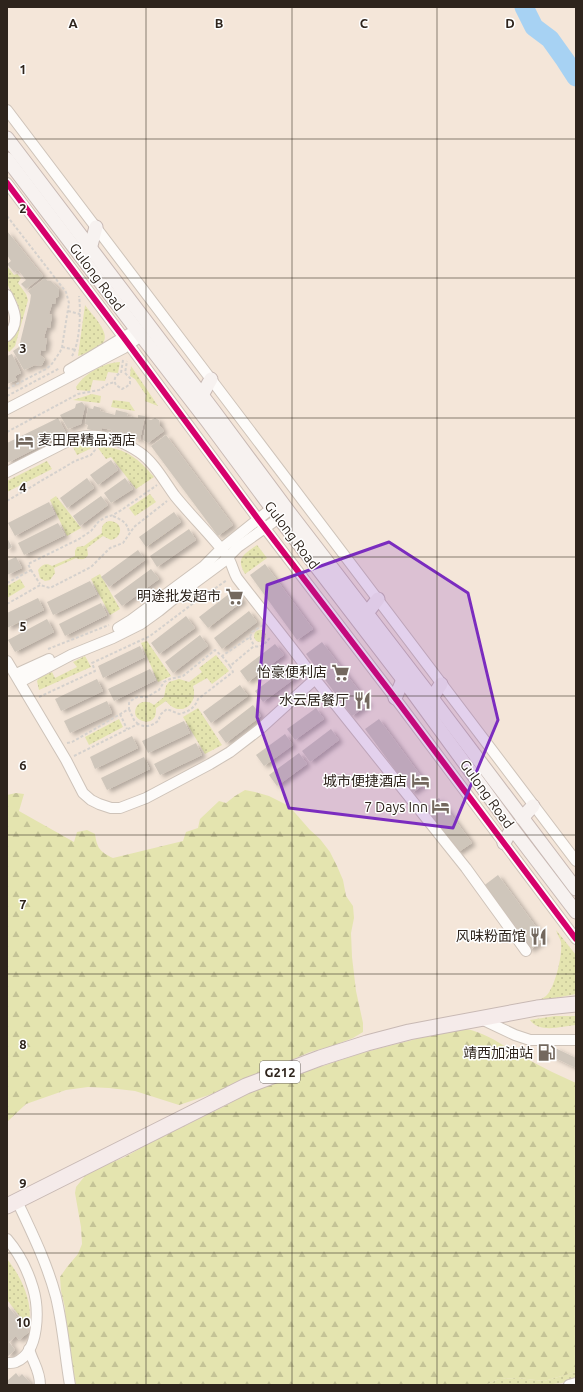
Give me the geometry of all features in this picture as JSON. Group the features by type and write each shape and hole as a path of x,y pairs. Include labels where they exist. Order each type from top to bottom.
{"highway":[{"name":"G212","path":"12,1204 246,1086 366,1042 479,1018 537,1008 576,1004"}],"main road":[{"name":"Gulong Road","path":"7,138 576,889"},
{"name":"Gulong Road","path":"7,159 208,421 576,912"},
{"path":"90,249 96,226"},
{"path":"202,396 211,379"},
{"path":"367,613 378,599"},
{"path":"395,698 403,680"},
{"path":"432,698 441,684"},
{"path":"522,818 533,806"},
{"path":"504,843 512,828"}],"street":[{"path":"7,110 576,861"},
{"path":"7,183 127,341 258,519 576,939"},
{"path":"7,295 14,308 16,317 12,331 7,336"},
{"path":"7,409 139,333"},
{"path":"7,402 127,341"},
{"path":"7,472 70,440 79,437 99,436 120,442 138,451 145,457 224,553 236,576 276,633 295,651 315,680 466,868 526,951"},
{"path":"224,553 258,519 276,513"},
{"path":"18,678 123,626 204,566 224,553 238,547 265,527 276,513"},
{"path":"7,660 18,678 36,699 59,748 83,792 91,800 111,808 120,808 146,798 176,783 230,752 260,729 315,680"},
{"path":"479,1018 515,1035 530,1040 576,1040"},
{"path":"12,1204 41,1253 52,1283 63,1336 70,1385"},
{"path":"7,1239 24,1266 33,1289 37,1324 33,1340 23,1357 16,1362 7,1363"},
{"path":"29,1349 40,1374 40,1385"},
{"path":"569,1385 576,1383"}],"path":[{"path":"7,216 66,292 68,303 62,347 54,362 46,369 7,389"},
{"path":"69,360 76,350 80,314 79,291"},
{"path":"68,311 80,314"},
{"path":"62,347 76,350"},
{"path":"123,360 121,373 115,377 117,386 122,388 126,388 130,384 130,378 125,373 127,361"},
{"path":"7,432 78,394 99,390 108,384 115,382"},
{"path":"7,501 75,461 91,455 95,450 95,440"},
{"path":"164,480 113,515 100,521 92,531 28,564 40,585 50,588 92,567 110,548 123,543 134,527 175,495"},
{"path":"113,515 120,518 128,525 130,534"},
{"path":"7,583 31,570"},
{"path":"36,699 95,671 92,663 150,636 229,579"},
{"path":"7,604 40,585"},
{"path":"47,649 113,623"},
{"path":"222,656 250,637 252,632 260,628 264,623 276,633 264,645 259,647 254,646 230,666"},
{"path":"250,637 254,646"},
{"path":"215,650 230,666 233,672 198,699 197,703 190,710 179,714 167,709 161,714 158,722 147,727 138,724 134,720 129,709 132,700 137,697 147,697 159,690 164,682 183,676 215,650"},
{"path":"36,699 37,691"},
{"path":"59,748 129,709"},
{"path":"120,714 127,729"},
{"path":"66,760 138,724"},
{"path":"68,742 72,748"},
{"path":"76,754 80,761"}],"highlighted area":[{"path":"389,542 468,593 498,720 453,828 289,808 257,717 267,585"}],"green space":[{"path":"7,266 14,275 17,274 21,278 18,283 26,294 28,300 15,346 9,352 7,342 11,340 16,332 20,322 20,312 7,282"},
{"path":"85,305 100,325 105,336 104,341 96,349 78,356"},
{"path":"120,362 118,373 108,372 105,381 93,380 90,391 77,390 76,387 89,373 107,364"},
{"path":"131,366 158,406 145,401 146,395 135,379 130,376"},
{"path":"92,394 101,396 100,403 73,400"},
{"path":"113,400 129,402 135,411 111,407"},
{"path":"90,443 92,448 77,455 73,447"},
{"path":"102,447 125,452 143,465 154,477 136,489 111,457 106,459 98,448"},
{"path":"47,461 52,469 7,492 7,481"},
{"path":"150,494 156,502 135,516 129,508"},
{"path":"56,496 81,528 67,536 50,500"},
{"path":"109,521 114,522 119,526 120,533 118,536 111,540 103,536 87,548 88,555 86,558 76,558 54,568 55,573 50,580 45,581 40,578 38,570 41,566 46,564 52,566 75,556 77,547 84,546 102,533 103,526"},
{"path":"257,545 267,558 245,574 242,568 241,560 245,554"},
{"path":"100,574 120,609 110,615 91,579"},
{"path":"20,579 25,587 7,598 7,586"},
{"path":"260,630 264,632 266,636 264,640 260,642 256,640 254,636 256,632"},
{"path":"147,641 171,676 158,682 141,643"},
{"path":"216,655 229,671 212,684 207,678 193,686 194,693 191,704 182,709 177,709 166,701 156,708 155,716 152,720 145,722 138,719 135,711 139,704 148,702 154,705 164,697 166,686 169,682 179,679 189,682 202,672 199,668"},
{"path":"85,656 91,667 39,690 37,681 39,678 52,672 55,678 77,667 73,662"},
{"path":"198,708 222,745 205,754 183,717"},
{"path":"119,719 123,727 89,745 85,737"},
{"path":"245,790 269,796 289,806 320,839 330,852 337,866 343,880 346,896 353,906 354,918 351,933 352,957 356,991 363,1023 363,1032 353,1038 310,1052 209,1095 179,1105 135,1091 88,1087 66,1090 26,1104 7,1122 7,795 16,793 24,794 19,811 74,842 77,832 87,830 95,834 100,849 105,854 113,858 183,841 186,832 198,828 200,819 219,801 226,803"},
{"path":"556,930 576,955 576,994 529,1003 546,996 555,979 561,954 561,942"},
{"path":"555,1016 576,1016 576,1025 558,1028 545,1028 539,1027 530,1020"},
{"path":"466,1029 483,1034 521,1056 576,1083 576,1372 544,1381 518,1378 499,1379 485,1385 76,1385 66,1333 65,1308 61,1291 60,1277 78,1254 82,1244 81,1227 75,1193 76,1187 88,1172 125,1157 227,1105 249,1092 362,1053 443,1032"},
{"path":"7,1259 22,1282 28,1300 30,1318 28,1327 8,1301 7,1302"},
{"path":"576,1372 576,1378 562,1383 485,1385 499,1379 518,1378 544,1381"}],"building":[{"path":"7,231 43,276 26,289 21,284 26,280 18,270 14,272 7,264 11,261 7,255"},
{"path":"45,278 48,281 51,281 59,289 59,296 56,298 55,304 52,304 49,314 52,315 50,328 47,327 44,338 47,338 45,351 41,350 40,355 45,359 42,365 35,365 24,370 13,351 19,347 30,302 31,295 28,291"},
{"path":"12,354 21,373 15,376 17,380 7,384 7,356"},
{"path":"82,402 85,406 81,424 68,429 60,415 75,408 76,404"},
{"path":"94,406 101,408 100,411 115,415 116,410 128,413 127,416 138,418 138,415 145,416 140,440 134,438 135,435 124,432 123,436 111,434 112,430 102,428 101,432 87,429 88,425 85,424 88,408 93,409"},
{"path":"58,418 66,433 7,463 7,443"},
{"path":"155,418 159,420 160,426 164,431 148,443 143,440 147,419 151,420"},
{"path":"166,435 233,525 218,536 151,446"},
{"path":"111,460 118,470 98,485 90,475"},
{"path":"87,478 94,488 67,508 60,498"},
{"path":"125,478 133,489 111,503 104,493"},
{"path":"101,496 108,505 80,526 73,516"},
{"path":"49,502 55,514 15,536 8,523"},
{"path":"174,512 181,522 146,547 139,537"},
{"path":"58,523 65,535 24,555 18,543"},
{"path":"189,529 196,540 157,567 150,556"},
{"path":"7,538 12,547 7,550"},
{"path":"138,550 145,560 109,587 101,577"},
{"path":"16,557 22,568 7,575 7,561"},
{"path":"265,564 313,629 297,640 250,575"},
{"path":"151,569 159,579 122,606 114,596"},
{"path":"90,581 97,594 53,615 47,602"},
{"path":"234,590 243,601 208,628 199,617"},
{"path":"38,598 44,610 7,628 7,613"},
{"path":"101,603 107,615 65,636 59,624"},
{"path":"249,611 257,622 222,649 214,638"},
{"path":"186,616 195,628 159,654 151,643"},
{"path":"47,619 54,632 15,652 8,640"},
{"path":"200,635 208,646 173,673 165,662"},
{"path":"322,642 369,704 352,716 306,654"},
{"path":"275,644 284,655 248,682 240,671"},
{"path":"140,646 145,657 103,678 98,666"},
{"path":"290,665 298,676 263,702 255,691"},
{"path":"150,669 156,680 114,701 108,689"},
{"path":"97,679 103,691 61,711 55,699"},
{"path":"240,685 248,696 211,723 203,712"},
{"path":"107,701 112,713 70,733 64,721"},
{"path":"253,705 261,716 226,743 218,732"},
{"path":"316,708 324,719 295,740 287,729"},
{"path":"379,719 426,783 412,793 365,729"},
{"path":"184,721 190,733 148,753 142,741"},
{"path":"331,729 339,740 310,762 302,751"},
{"path":"285,734 293,745 264,766 256,755"},
{"path":"132,736 138,748 95,769 90,757"},
{"path":"196,743 202,755 160,775 154,764"},
{"path":"299,753 307,764 277,786 269,775"},
{"path":"144,757 150,769 107,790 101,778"},
{"path":"439,798 472,843 457,853 425,808"},
{"path":"498,875 545,939 530,950 482,887"},
{"path":"555,1048 576,1058 576,1068 551,1056"},
{"path":"7,1305 29,1332 19,1340 16,1336 9,1342 15,1350 7,1357"},
{"path":"16,1373 19,1377 22,1374 32,1385 7,1385 7,1381"}],"waterway":[{"path":"524,7 534,27 550,39 576,77"}],"cycle path":[{"path":"7,183 258,519 576,939"}],"place":[{"name":"麦田居精品酒店","path":"25,440"},
{"name":"明途批发超市","path":"234,596"},
{"name":"怡豪便利店","path":"340,672"},
{"name":"水云居餐厅","path":"362,700"},
{"name":"城市便捷酒店","path":"420,781"},
{"name":"7 Days Inn","path":"441,807"},
{"name":"风味粉面馆","path":"539,936"},
{"name":"靖西加油站","path":"546,1053"}]}
